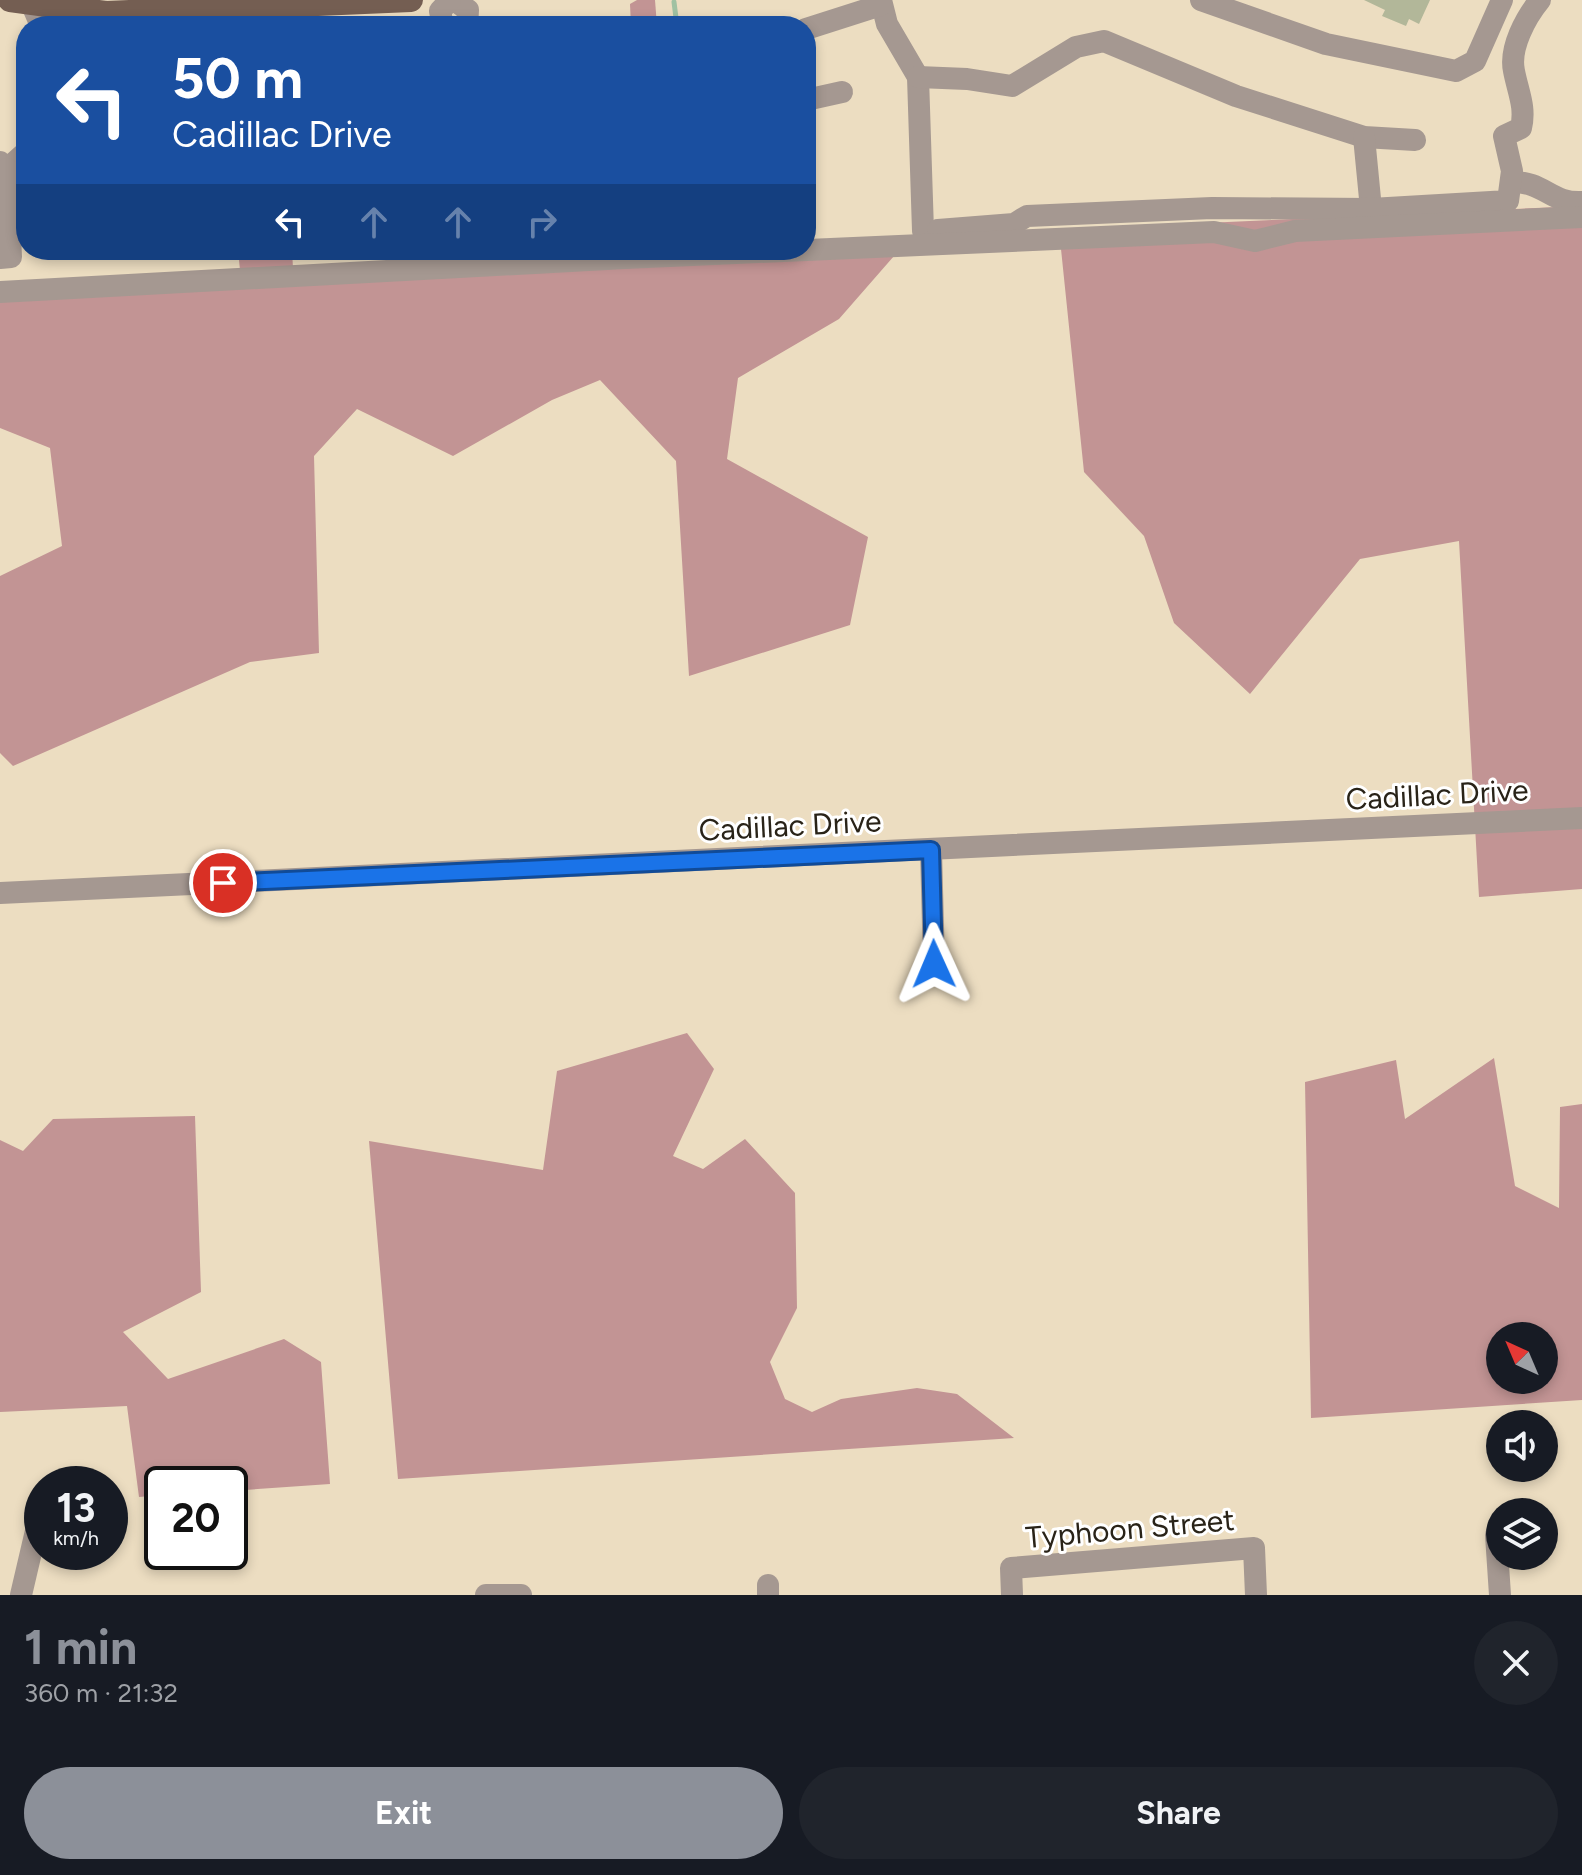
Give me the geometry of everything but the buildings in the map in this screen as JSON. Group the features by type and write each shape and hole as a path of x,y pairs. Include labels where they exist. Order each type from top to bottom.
{"main road":[{"path":"23,1 106,13 411,0"}],"street":[{"path":"441,16 440,11 452,0 468,10 468,16"},
{"path":"1201,0 1326,44 1456,71 1475,61 1502,0"},
{"path":"816,235 1014,224 1027,216 1212,208 1371,209 1508,201 1512,171 1504,136 1521,128 1525,112 1513,66 1525,19 1540,0"},
{"path":"816,26 881,3 887,24 918,77 923,231"},
{"path":"918,77 967,79 1012,86 1076,47 1104,41 1236,96 1364,137 1415,140"},
{"path":"816,98 842,92"},
{"path":"1364,137 1371,209"},
{"path":"0,258 11,257 4,165"},
{"path":"1511,182 1536,184 1566,203 1582,202"},
{"path":"816,250 1214,232 1255,241 1295,231 1582,217"},
{"path":"0,292 588,260"},
{"name":"Cadillac Drive","path":"0,893 1582,818"},
{"path":"931,850 934,964"},
{"name":"Typhoon Street","path":"1012,1595 1011,1568 1254,1548 1256,1595"},
{"path":"21,1595 27,1570"},
{"path":"1498,1570 1500,1595"},
{"path":"486,1595 521,1594"}],"shaded area":[{"path":"637,0 655,0 656,16 631,16 630,4"},
{"path":"1582,206 1582,889 1479,897 1459,541 1360,559 1250,694 1174,623 1144,536 1084,472 1061,249 894,256 839,319 738,378 727,459 868,537 850,625 689,676 676,461 600,380 552,400 453,456 357,409 314,456 319,653 250,662 13,766 0,753 0,576 62,546 50,448 0,428 0,287 240,270 239,260 293,260 293,268 445,260 816,260 816,241"},
{"path":"687,1033 714,1069 673,1156 703,1169 745,1139 795,1193 797,1308 770,1362 785,1399 812,1412 841,1399 917,1388 957,1394 1014,1438 398,1479 369,1141 543,1170 557,1071"},
{"path":"1494,1058 1515,1186 1559,1208 1560,1107 1582,1104 1582,1400 1311,1418 1305,1082 1396,1060 1405,1119"},
{"path":"195,1116 201,1292 123,1332 168,1379 284,1339 321,1362 330,1484 248,1490 248,1466 144,1466 144,1497 139,1497 127,1406 0,1412 0,1140 23,1151 53,1119"}],"waterway":[{"path":"674,2 676,16"}],"route":[{"path":"223,883 931,850 934,964"}]}
